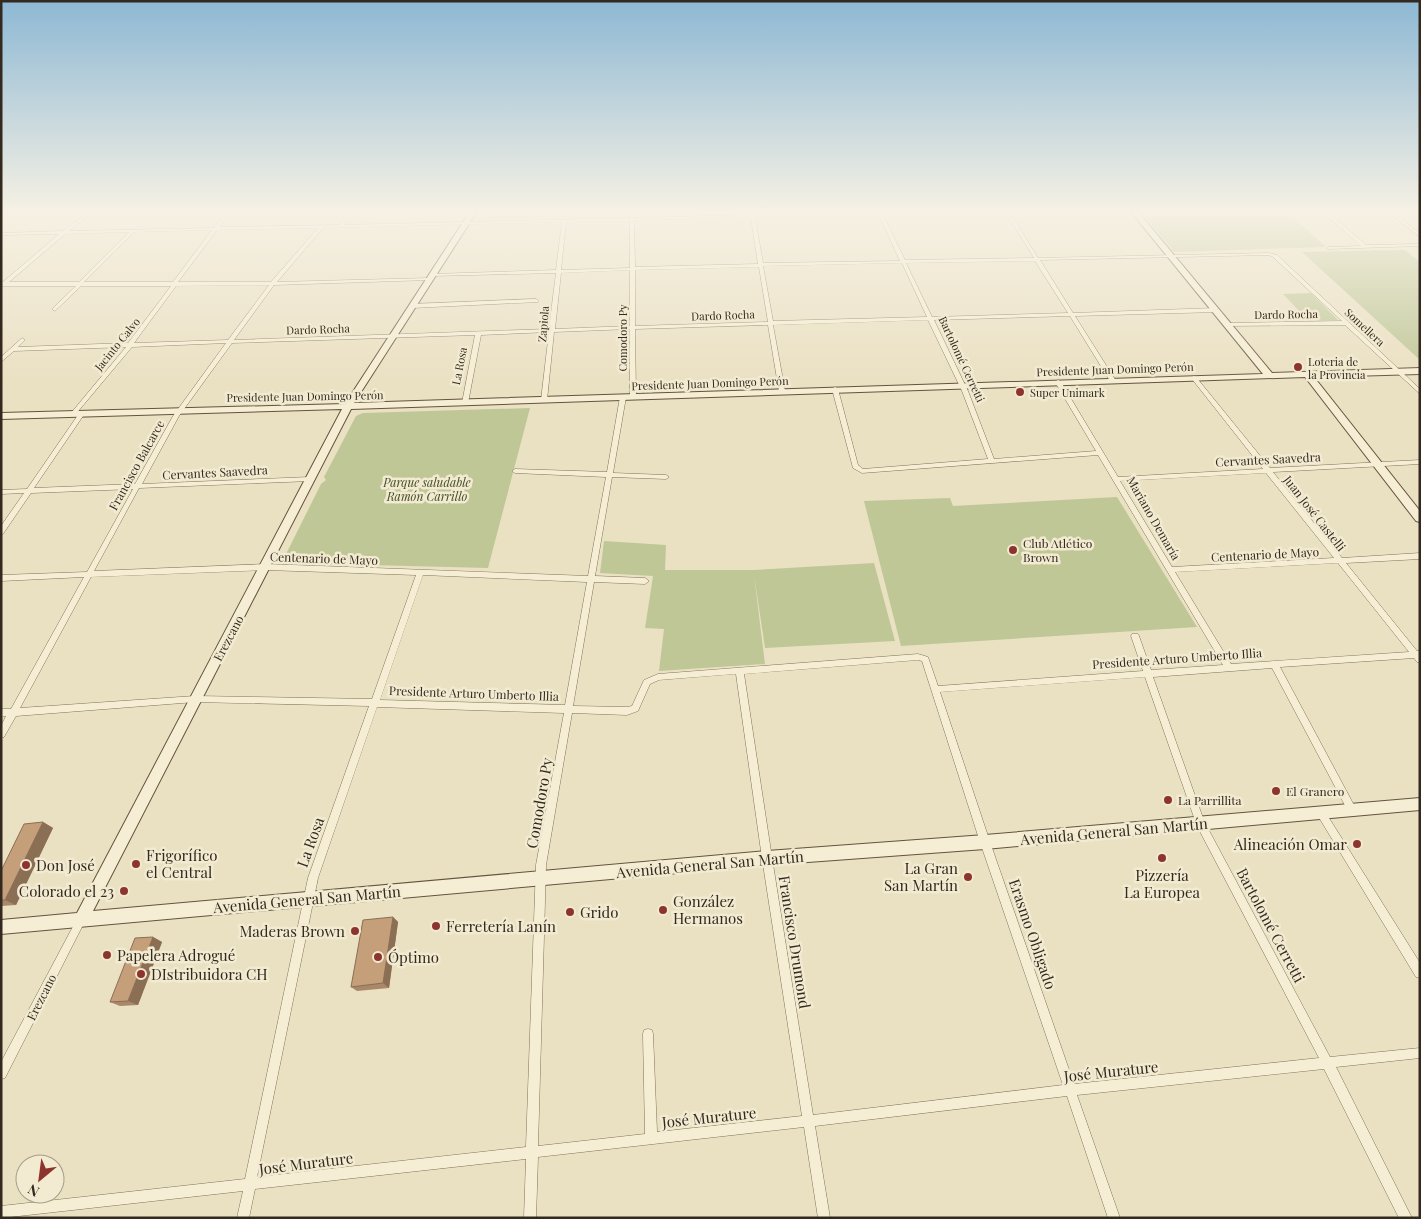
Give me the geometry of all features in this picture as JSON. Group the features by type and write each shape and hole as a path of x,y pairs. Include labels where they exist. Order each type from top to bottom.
{"street":[{"path":"2,285 20,270"},
{"path":"55,309 95,270"},
{"name":"Jacinto Calvo","path":"1,532 77,414 185,270"},
{"name":"Francisco Balcarce","path":"1,734 136,487 180,411 286,270"},
{"name":"Erezcano","path":"1,1074 348,406 436,270"},
{"name":"Zapiola","path":"544,400 553,330 557,270"},
{"path":"2,285 274,284 566,270"},
{"name":"Comodoro Py","path":"633,270 633,397"},
{"path":"762,270 782,391"},
{"name":"Bartolomé Cerretti","path":"907,270 962,386 992,462"},
{"path":"1044,270 1112,380"},
{"path":"1182,270 1269,376"},
{"name":"Somellera","path":"1290,270 1420,392"},
{"path":"412,306 536,301"},
{"name":"Dardo Rocha","path":"13,348 130,346 553,330 1216,310"},
{"name":"Dardo Rocha","path":"1228,325 1346,323"},
{"name":"La Rosa","path":"465,403 478,334"},
{"path":"1,360 22,340"},
{"name":"Presidente Juan Domingo Perón","path":"1,416 465,403 835,389 1420,371"},
{"path":"1308,374 1420,518"},
{"name":"Juan José Castelli","path":"1194,378 1339,561 1418,656"},
{"name":"Mariano Demaría","path":"1058,382 1228,667"},
{"path":"835,389 855,466 858,470 1100,454"},
{"name":"Comodoro Py","path":"530,1218 540,880 622,397"},
{"name":"Cervantes Saavedra","path":"1117,479 1420,462"},
{"path":"515,471 666,477"},
{"name":"Cervantes Saavedra","path":"1,492 310,479"},
{"name":"Centenario de Mayo","path":"1171,570 1420,556"},
{"name":"Centenario de Mayo","path":"1,578 266,567 645,581"},
{"name":"La Rosa","path":"243,1218 308,898 420,573"},
{"name":"Bartolomé Cerretti","path":"1136,636 1200,823 1328,1064 1406,1218"},
{"name":"Presidente Arturo Umberto Illia","path":"937,689 1228,667 1418,656"},
{"name":"Presidente Arturo Umberto Illia","path":"1,713 195,700 375,703 627,711 635,709 647,682 652,678 918,657 925,659"},
{"name":"Erasmo Obligado","path":"925,659 937,689 985,842 1114,1218"},
{"path":"1274,664 1352,810"},
{"name":"Francisco Drumond","path":"740,671 766,858 824,1218"},
{"name":"Avenida General San Martín","path":"1,927 308,898 540,880 766,858 985,842 1420,804"},
{"path":"1321,813 1420,973"},
{"path":"648,1034 651,1139"},
{"name":"José Murature","path":"1,1212 1071,1090 1420,1053"}],"green space":[{"path":"1322,270 1420,270 1420,360"},
{"path":"1311,293 1338,320 1309,321 1283,294"},
{"name":"Parque saludable Ramón Carrillo","path":"530,408 488,568 289,563 284,558 321,484 326,480 324,477 356,416 363,413"},
{"name":"Club Atlético Brown","path":"1117,497 1197,627 901,646 864,501 950,498 953,506"},
{"path":"604,541 666,545 665,570 754,570 874,563 895,641 765,648 754,575 765,664 659,671 664,629 645,628 653,576 600,573"}],"building":[{"path":"43,822 5,900 1,900 1,871 24,824"},
{"name":"Óptimo","path":"393,917 383,983 351,987 363,920"},
{"path":"153,937 128,1001 110,1002 135,938"}],"place":[{"name":"Loteria de la Provincia","path":"1298,367"},
{"name":"Super Unimark","path":"1020,392"},
{"name":"Club Atlético Brown","path":"1013,550"},
{"name":"El Granero","path":"1276,791"},
{"name":"La Parrillita","path":"1168,800"},
{"name":"Alineación Omar","path":"1357,844"},
{"name":"Pizzería La Europea","path":"1162,858"},
{"name":"Frigorífico el Central","path":"136,864"},
{"name":"Don José","path":"26,865"},
{"name":"La Gran San Martín","path":"968,877"},
{"name":"Colorado el 23","path":"124,891"},
{"name":"González Hermanos","path":"663,910"},
{"name":"Grido","path":"570,912"},
{"name":"Ferretería Lanín","path":"436,926"},
{"name":"Maderas Brown","path":"355,931"},
{"name":"Papelera Adrogué","path":"107,955"},
{"name":"Óptimo","path":"378,957"},
{"name":"DIstribuidora CH","path":"141,974"}]}
